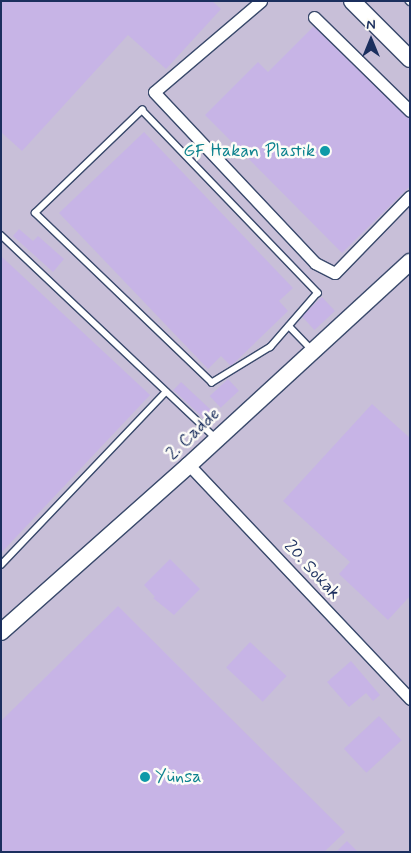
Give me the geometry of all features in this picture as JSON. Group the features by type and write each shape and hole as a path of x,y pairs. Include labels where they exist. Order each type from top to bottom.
{"street":[{"path":"261,1 154,92 315,264 335,273 410,196"},
{"path":"352,1 410,58"},
{"path":"314,17 410,111"},
{"name":"2. Cadde","path":"1,632 189,465 410,262"},
{"name":"20. Sokak","path":"189,465 410,699"}],"lane":[{"path":"142,110 318,293 289,326 271,347 212,383 35,213 142,110"},
{"path":"1,235 217,439"},
{"path":"289,326 313,351"},
{"path":"1,565 166,392"}],"shaded area":[{"path":"1,1 410,1 410,852 1,852"}],"building":[{"path":"1,1 212,1 221,9 166,69 128,35 22,151 1,132"},
{"name":"GF Hakan Plastik","path":"317,23 410,116 410,186 342,253 205,115 258,62 268,72"},
{"path":"144,132 293,288 279,301 288,311 231,366 221,356 208,369 59,213"},
{"path":"19,229 33,241 38,236 64,259 53,272 13,236"},
{"path":"1,256 150,395 1,553"},
{"path":"322,297 335,311 314,330 302,316"},
{"path":"228,379 239,391 221,408 210,396"},
{"path":"181,382 211,410 203,418 173,390"},
{"path":"372,404 410,438 410,596 388,620 339,574 350,562 283,501"},
{"path":"170,559 200,589 174,615 153,598 155,597 144,585"},
{"name":"Yünsa","path":"118,606 345,832 324,852 1,852 1,721"},
{"path":"250,642 287,676 263,702 226,668"},
{"path":"351,661 380,695 373,701 366,693 349,707 327,682"},
{"path":"379,716 402,740 366,773 344,749"},
{"path":"347,841 358,852 336,852"}],"place":[{"name":"GF Hakan Plastik","path":"325,151"},
{"name":"Yünsa","path":"145,777"}]}
